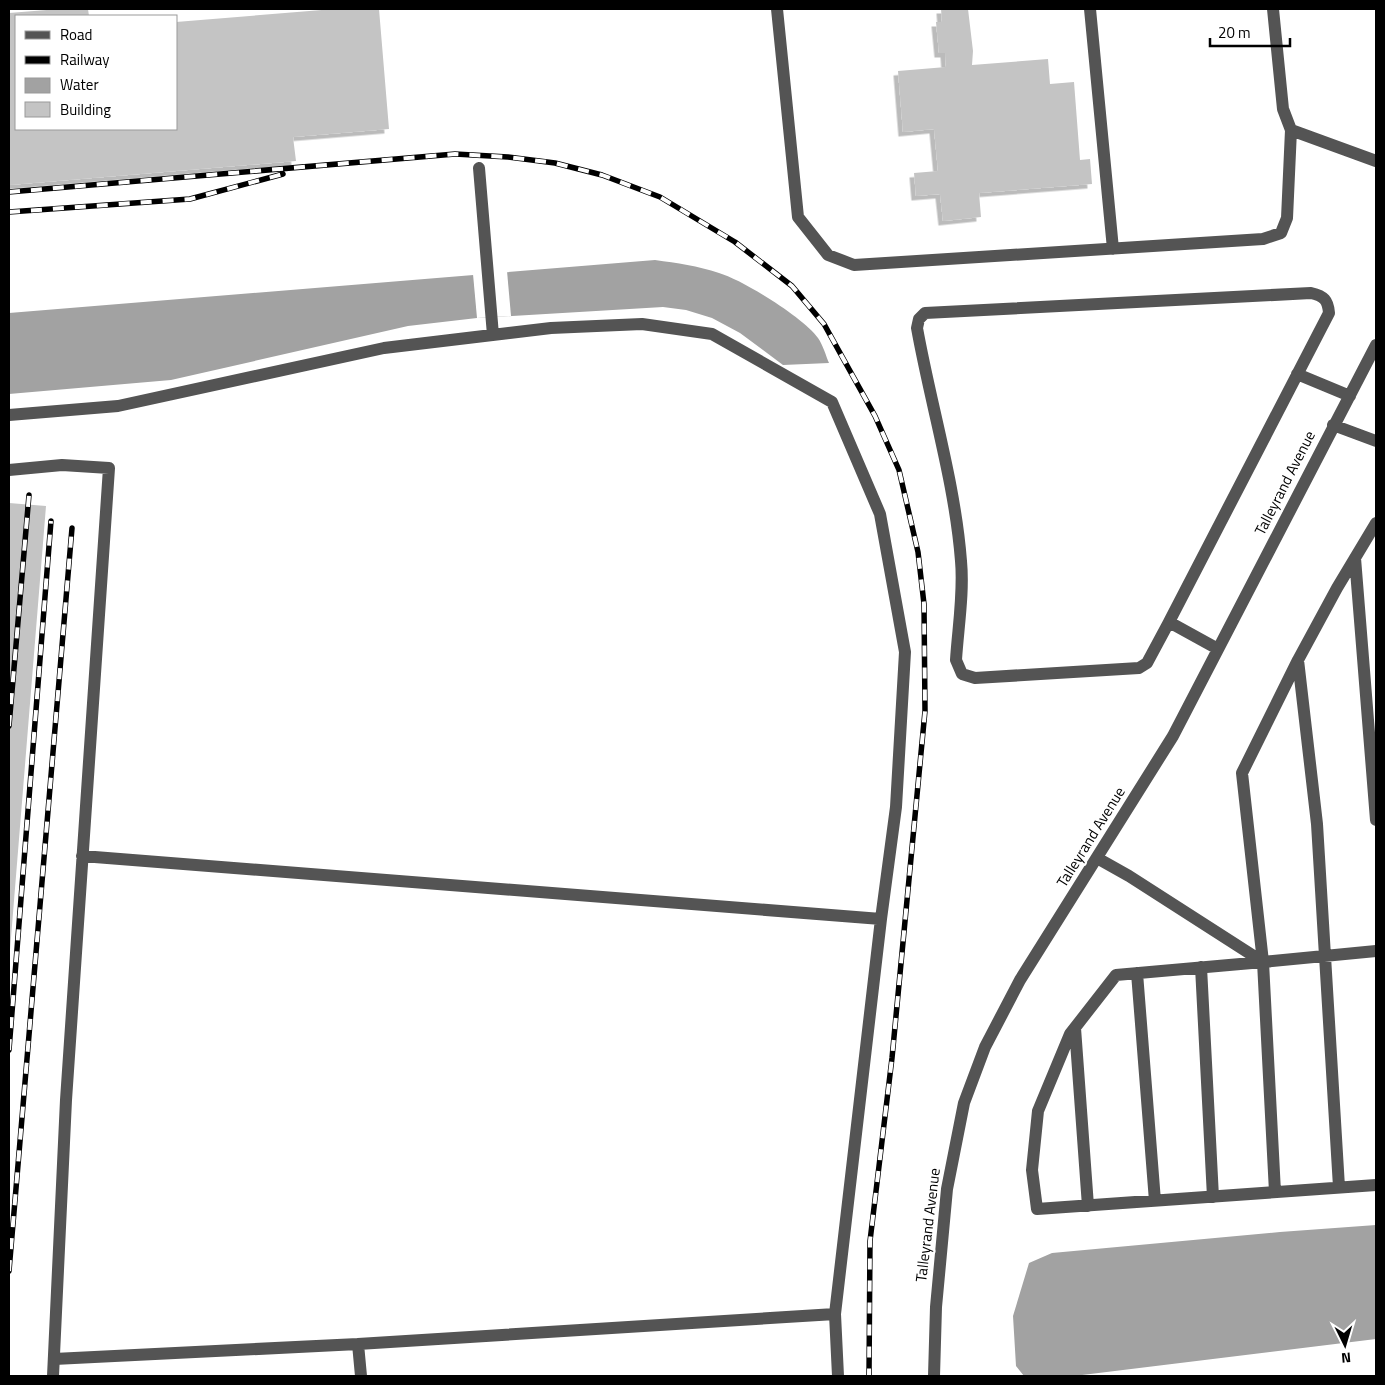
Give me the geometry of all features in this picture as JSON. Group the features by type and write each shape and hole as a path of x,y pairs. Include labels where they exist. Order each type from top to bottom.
{"street":[{"path":"777,9 798,217 828,255 854,265 1263,240 1281,232 1287,218 1291,130 1283,109 1273,9"},
{"path":"1090,9 1113,249"},
{"path":"1291,130 1376,161"},
{"path":"479,168 493,335"},
{"path":"1311,293 1322,296 1328,303 1328,313 1297,374 1147,663 1139,668 975,678 962,674 956,660 962,563 954,504 928,391 917,328 918,318 925,313 1311,293"},
{"path":"9,415 118,406 384,348 551,328 642,324 712,334 832,402 880,514 905,652 896,807 881,919 835,1314 838,1376"},
{"name":"Talleyrand Avenue","path":"934,1376 936,1307 946,1189 964,1103 985,1047 1020,980 1173,736 1376,345"},
{"path":"1297,374 1350,396"},
{"path":"1333,425 1376,441"},
{"path":"9,470 62,465 109,468 66,1100 53,1376"},
{"path":"1275,1192 1263,962 1242,773 1298,660 1376,523"},
{"path":"1355,558 1376,820"},
{"path":"1169,622 1218,649"},
{"path":"1298,660 1317,824 1339,1187"},
{"path":"82,856 881,919"},
{"path":"1096,858 1129,876 1263,962"},
{"path":"1376,951 1116,975 1070,1034 1038,1111 1032,1170 1037,1209 1376,1185"},
{"path":"1201,967 1213,1197"},
{"path":"1137,973 1155,1201"},
{"path":"1076,1028 1088,1206"},
{"path":"54,1359 358,1344 835,1314"},
{"path":"358,1344 361,1376"}],"water":[{"path":"655,260 711,271 730,277 757,291 787,310 811,330 820,341 829,363 783,365 740,333 712,318 686,310 663,307 477,318 408,326 171,380 9,394 9,313"},
{"path":"1376,1225 1376,1339 1074,1376 1024,1376 1016,1366 1013,1316 1029,1263 1052,1253"}],"pier":[{"path":"507,271 511,316 477,318 473,274"}],"building":[{"path":"88,9 89,15 15,15 15,130 178,130 178,22 334,9 379,9 389,129 293,137 296,161 9,185 9,13"},
{"path":"941,9 968,9 973,51 972,65 1048,59 1050,84 1074,82 1080,160 1090,159 1092,184 979,193 981,217 943,221 940,194 916,196 914,173 938,171 934,129 903,132 898,71 946,67 945,53 939,53 936,22 942,22"},
{"path":"9,503 46,506 10,950 9,949"}],"railway":[{"path":"9,192 455,154 508,157 555,163 602,175 660,197 735,242 792,286 824,324 875,416 899,470 918,552 924,604 925,711 892,1058 870,1241 869,1376"},
{"path":"9,212 190,199 283,174"},
{"path":"9,726 29,495"},
{"path":"9,1050 51,521"},
{"path":"9,1271 72,528"}]}
